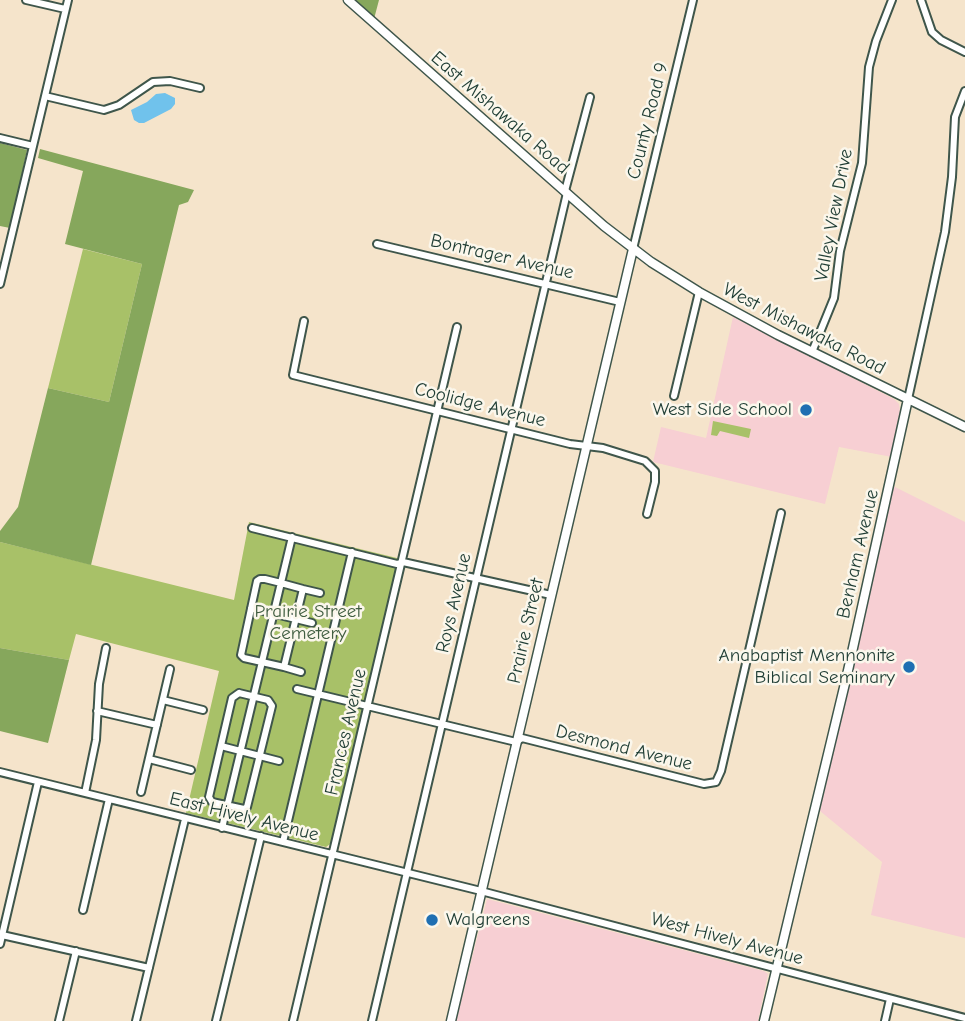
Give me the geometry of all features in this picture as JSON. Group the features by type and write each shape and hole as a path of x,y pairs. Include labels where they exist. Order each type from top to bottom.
{"main road":[{"name":"East Mishawaka Road","path":"348,0 633,249"},
{"name":"West Mishawaka Road","path":"633,249 699,292 812,352 965,427"},
{"name":"Prairie Street","path":"451,1021 633,249"},
{"name":"Benham Avenue","path":"764,1021 847,676 908,399"}],"street":[{"path":"26,0 65,9"},
{"path":"0,284 68,0"},
{"name":"County Road 9","path":"633,249 693,0"},
{"name":"Valley View Drive","path":"812,352 834,298 841,251 862,163 869,67 892,0"},
{"path":"921,0 933,32 941,40 965,52"},
{"path":"45,96 104,110 119,105 153,82 170,80 200,88"},
{"name":"Benham Avenue","path":"908,399 944,232 952,177 955,117 965,91"},
{"name":"Roys Avenue","path":"372,1021 590,97"},
{"path":"0,138 33,146"},
{"name":"Bontrager Avenue","path":"377,244 620,302"},
{"path":"674,396 699,292"},
{"name":"Coolidge Avenue","path":"304,321 293,374 436,411 603,448 645,461 655,471 647,514"},
{"name":"Frances Avenue","path":"293,1021 457,327"},
{"name":"Desmond Avenue","path":"297,689 516,742 522,738 704,784 716,782 721,771 781,513"},
{"path":"252,528 397,564 403,562 551,595"},
{"path":"222,828 292,537"},
{"path":"282,842 352,552"},
{"path":"301,672 241,655 251,608 260,579 320,593"},
{"path":"284,667 303,589"},
{"path":"251,608 312,623"},
{"path":"85,793 96,740 99,684 106,649"},
{"path":"141,792 170,669"},
{"path":"239,692 254,696 268,700 272,706 247,807 244,809 212,802 209,797 232,698 239,692"},
{"path":"163,700 204,710"},
{"path":"97,712 157,725"},
{"path":"221,746 279,761"},
{"path":"149,760 191,770"},
{"name":"East Hively Avenue","path":"0,772 481,891"},
{"path":"0,944 38,782"},
{"path":"83,910 109,799"},
{"path":"136,1021 185,819"},
{"path":"216,1021 261,836"},
{"name":"West Hively Avenue","path":"481,891 965,1018"},
{"path":"2,935 149,968"},
{"path":"59,1021 76,951"},
{"path":"885,1021 890,999"}],"shaded area":[{"name":"West Side School","path":"733,317 894,399 899,404 900,412 892,457 839,447 825,504 653,462 661,427 706,438"},
{"name":"Anabaptist Mennonite Biblical Seminary","path":"893,486 965,522 965,938 871,915 882,862 820,811"},
{"path":"487,899 764,971 768,974 758,1021 456,1021"}],"green space":[{"path":"353,0 379,0 374,19"},
{"path":"0,143 27,150 10,228 0,226"},
{"path":"40,149 194,190 188,202 179,205 91,565 0,542 0,531 18,507 48,388 109,402 142,264 65,244 83,171 38,158"},
{"path":"83,249 142,264 109,402 48,388"},
{"path":"713,421 751,429 749,438 720,431 717,436 711,435"},
{"name":"Prairie Street Cemetery","path":"249,522 401,559 333,842 326,847 186,813 219,671 76,634 69,660 0,648 0,542 234,600"},
{"path":"0,648 69,660 48,743 0,731"}],"water":[{"path":"165,93 175,98 171,109 144,123 134,120 131,110 156,94"}],"place":[{"name":"West Side School","path":"806,410"},
{"name":"Anabaptist Mennonite Biblical Seminary","path":"909,667"},
{"name":"Walgreens","path":"432,920"}]}
